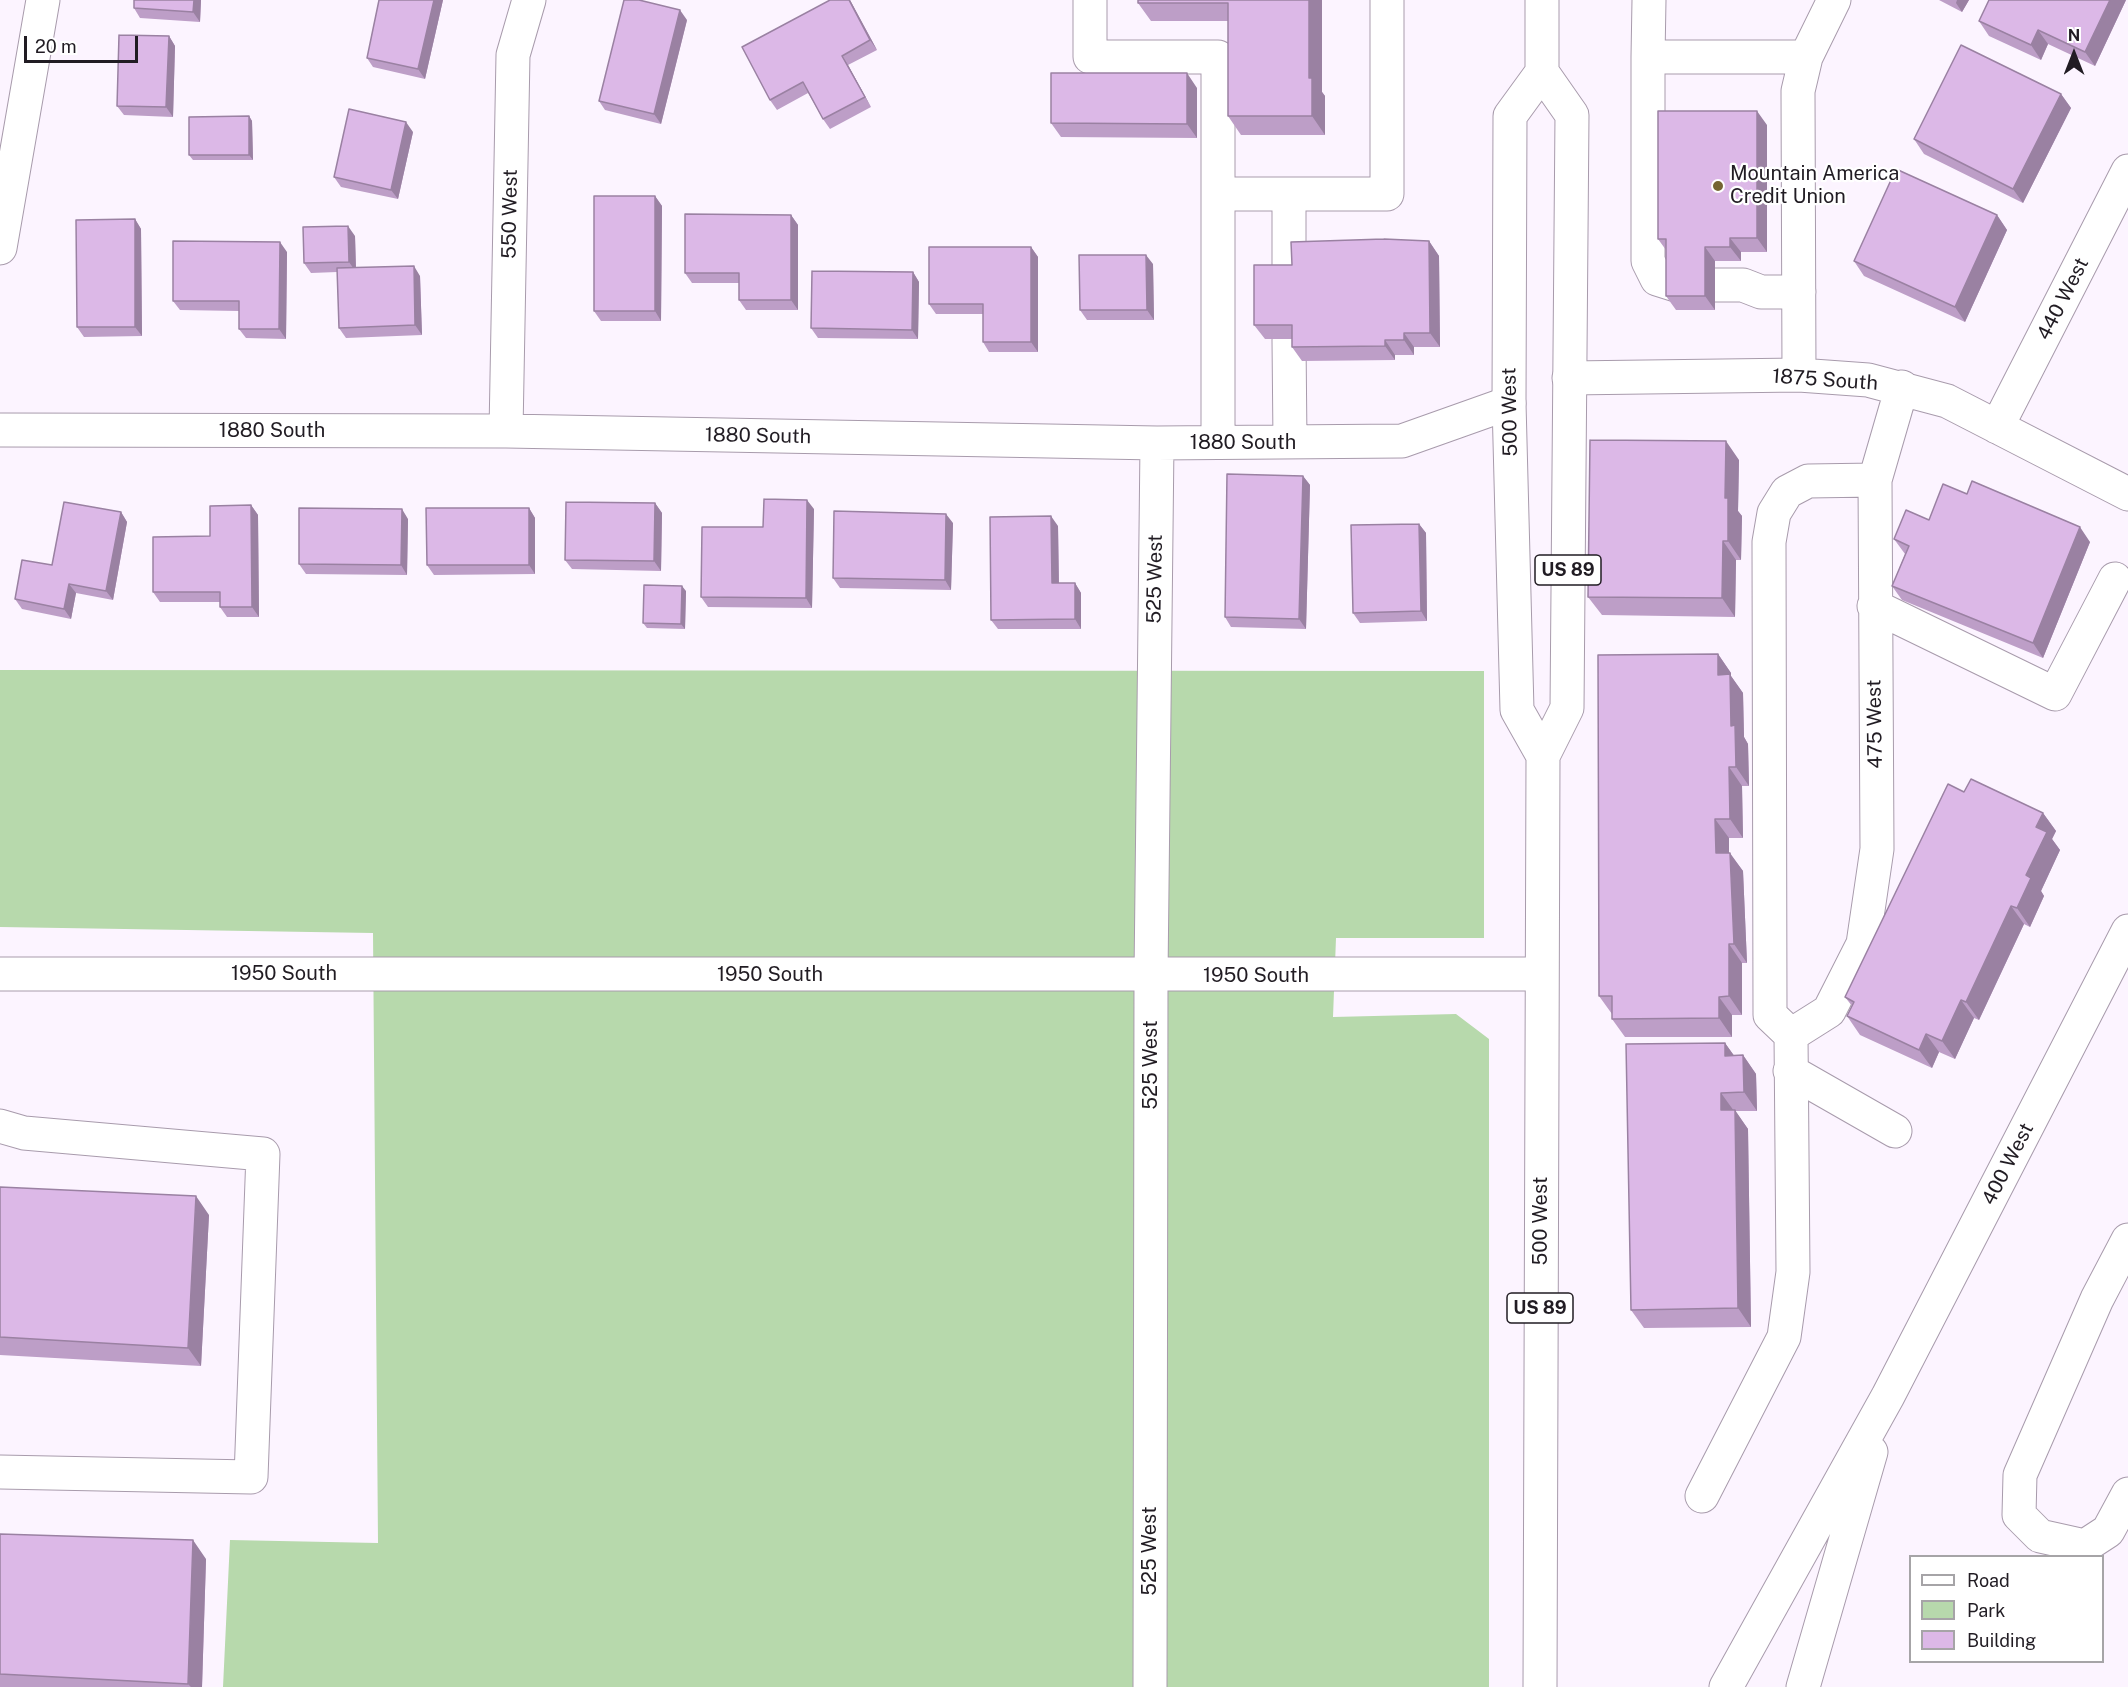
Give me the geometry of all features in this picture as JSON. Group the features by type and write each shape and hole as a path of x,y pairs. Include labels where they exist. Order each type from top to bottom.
{"street":[{"path":"0,248 43,0"},
{"name":"550 West","path":"506,431 513,55 529,0"},
{"path":"1090,0 1090,57 1218,57 1218,442"},
{"path":"1218,194 1387,194 1387,0"},
{"path":"1542,0 1542,72"},
{"path":"1649,0 1648,261 1657,279 1676,285"},
{"path":"1800,375 1798,91 1806,57 1834,0"},
{"path":"1648,57 1806,57"},
{"name":"500 West","path":"1540,1687 1543,756 1566,708 1572,115 1542,72 1510,116 1509,403 1517,710 1543,756"},
{"name":"440 West","path":"1996,427 2128,171"},
{"path":"1289,194 1289,279"},
{"path":"1715,285 1743,285 1761,292 1800,292"},
{"path":"1289,339 1290,442"},
{"name":"1875 South","path":"1569,378 1800,375 1868,380 1902,387 1947,401 2128,494"},
{"name":"475 West","path":"1791,1035 1829,1011 1863,945 1877,849 1875,480 1902,387"},
{"name":"1880 South","path":"0,430 506,431 1157,443 1402,441 1509,403"},
{"name":"525 West","path":"1150,1687 1151,976 1157,443"},
{"path":"1702,1496 1784,1337 1793,1272 1791,1035 1770,1015 1768,726 1769,542 1772,522 1774,513 1786,492 1808,481 1875,480"},
{"path":"1874,606 2055,694 2115,579"},
{"name":"400 West","path":"1888,1396 2128,931"},
{"name":"1950 South","path":"0,974 1151,976 1541,974"},
{"path":"1790,1071 1895,1131"},
{"path":"0,1126 24,1133 263,1154 251,1477 0,1472"},
{"path":"2128,1240 2097,1299 2020,1475 2019,1515 2040,1536 2085,1546 2108,1531 2128,1494"},
{"path":"1726,1687 1888,1396"},
{"path":"1803,1687 1888,1396"}],"green space":[{"path":"0,670 1484,671 1484,938 1336,938 1333,1017 1456,1014 1489,1039 1489,1687 223,1687 230,1540 378,1543 373,933 0,927"}],"building":[{"path":"134,0 194,0 193,12 134,8"},
{"path":"379,0 434,0 418,69 367,58"},
{"path":"624,0 639,0 680,10 654,114 599,101"},
{"path":"830,0 849,0 870,40 842,56 865,97 823,119 803,82 770,100 742,47"},
{"path":"1138,0 1309,0 1309,78 1312,78 1312,116 1228,116 1228,3 1138,3"},
{"path":"1989,0 2110,0 2085,52 2038,30 2031,45 1979,21"},
{"path":"119,35 169,36 166,107 117,106"},
{"path":"1961,45 2061,94 2013,189 1914,139"},
{"path":"1051,73 1187,73 1187,124 1051,123"},
{"path":"349,109 406,122 391,190 334,177"},
{"path":"1658,111 1757,111 1757,238 1730,238 1730,247 1705,247 1705,296 1666,296 1666,239 1658,239"},
{"path":"249,116 249,155 189,155 189,117"},
{"path":"1896,169 1997,215 1955,307 1854,261"},
{"path":"594,196 655,196 655,311 594,311"},
{"path":"685,214 791,215 791,300 739,300 739,273 685,273"},
{"path":"135,219 135,327 77,327 76,220"},
{"path":"348,226 349,262 304,263 303,227"},
{"path":"1384,239 1429,241 1430,333 1404,333 1404,340 1385,340 1385,346 1292,347 1292,325 1254,325 1254,265 1292,265 1291,242"},
{"path":"173,241 280,242 279,329 239,329 239,301 173,301"},
{"path":"929,247 1031,247 1031,342 983,342 983,304 929,304"},
{"path":"1079,255 1146,255 1147,310 1080,310"},
{"path":"414,266 415,325 339,328 337,268"},
{"path":"812,271 913,272 912,330 811,328"},
{"path":"1590,440 1726,441 1725,498 1728,498 1728,541 1723,541 1722,598 1588,597"},
{"path":"1227,474 1303,476 1299,619 1225,617"},
{"path":"1972,481 2080,527 2033,643 1892,586 1909,546 1894,539 1906,510 1929,520 1943,484 1967,494"},
{"path":"764,499 807,500 806,598 701,597 702,527 763,527"},
{"path":"64,502 121,512 106,591 69,584 64,609 15,599 22,560 52,565"},
{"path":"566,502 655,503 654,561 565,560"},
{"path":"251,505 252,607 220,607 220,592 153,592 153,537 210,536 210,506"},
{"path":"299,508 402,509 401,565 299,564"},
{"path":"426,508 529,508 529,565 427,565"},
{"path":"834,511 946,514 945,580 833,578"},
{"path":"1051,516 1052,583 1075,583 1075,619 991,620 990,517"},
{"path":"1419,524 1421,611 1353,613 1351,525"},
{"path":"644,585 682,586 681,624 643,623"},
{"path":"1718,654 1718,675 1730,674 1731,726 1735,725 1736,767 1729,767 1730,819 1715,819 1716,853 1730,853 1734,944 1729,944 1729,996 1719,997 1719,1018 1612,1019 1612,996 1599,996 1598,655"},
{"path":"1971,779 2043,813 2036,827 2047,832 2026,875 2031,878 2017,908 2011,906 1966,1002 1961,1000 1942,1041 1926,1034 1919,1050 1847,1016 1854,1002 1845,997 1948,784 1964,792"},
{"path":"1725,1043 1725,1056 1743,1055 1744,1092 1721,1093 1721,1110 1735,1110 1738,1308 1631,1310 1626,1044"},
{"path":"0,1187 196,1196 188,1348 0,1337"},
{"path":"0,1534 193,1540 188,1684 0,1674"}],"place":[{"name":"Mountain America Credit Union","path":"1718,186"}]}
